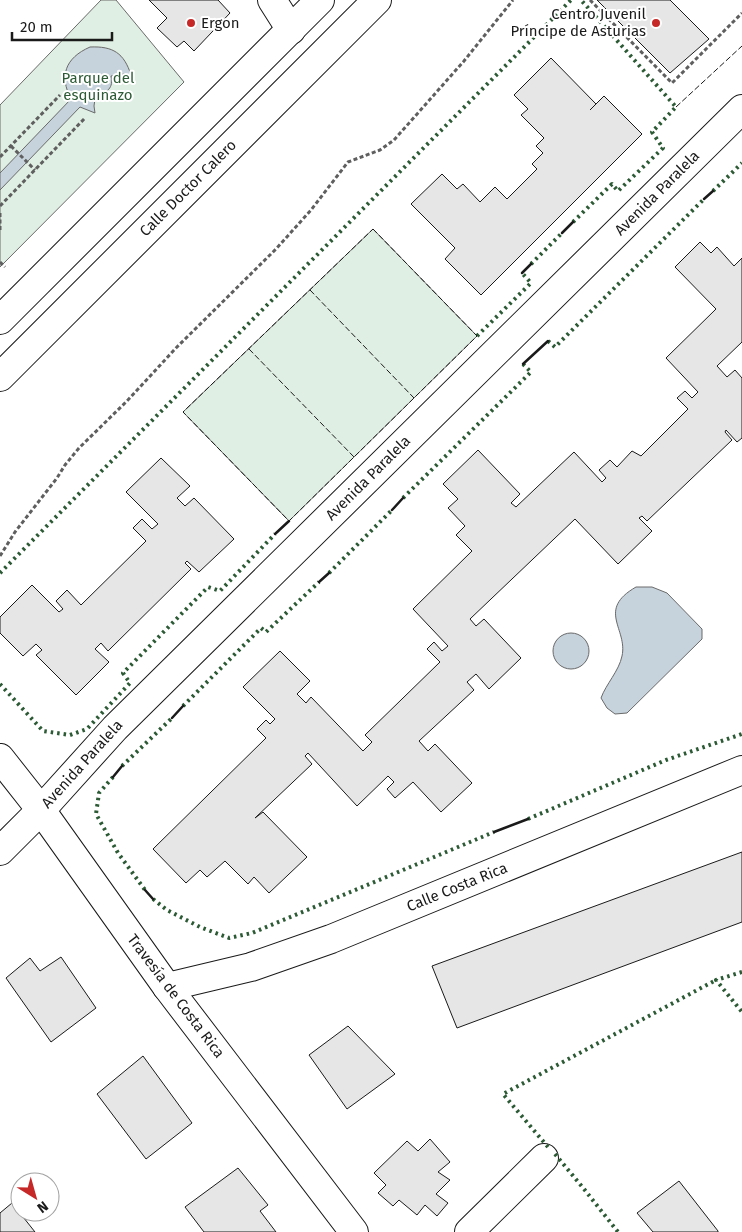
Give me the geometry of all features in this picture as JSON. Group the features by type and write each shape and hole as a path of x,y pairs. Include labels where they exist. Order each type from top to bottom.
{"street":[{"path":"272,0 291,30"},
{"path":"0,320 320,0"},
{"name":"Calle Doctor Calero","path":"0,377 377,0"},
{"name":"Avenida Paralela","path":"0,851 41,810 115,728 742,109"},
{"name":"Travesía de Costa Rica","path":"0,758 41,810 167,987 354,1232"},
{"name":"Calle Costa Rica","path":"167,987 251,967 331,939 742,770"},
{"path":"469,1232 544,1158"}],"path":[{"path":"0,556 15,532 80,448 176,348 276,249 311,210 348,162 380,150 394,140 464,61 513,0"},
{"path":"590,0 672,83 742,14"},
{"path":"0,157 60,94"},
{"path":"0,206 85,118"},
{"path":"11,146 35,170"},
{"path":"0,213 0,230"},
{"path":"0,262 5,267"}],"green space":[{"name":"Parque del esquinazo","path":"101,0 116,0 184,82 0,267 0,105"},
{"path":"373,229 477,336 289,521 183,412"}],"shaded area":[{"path":"90,47 105,48 116,52 125,61 131,75 111,76 112,80 109,89 100,93 96,92 95,113 80,107 0,190 0,173 71,99 65,83 67,68 75,57"},
{"path":"636,587 652,587 667,593 702,629 702,639 627,713 615,714 607,708 601,698 622,656 623,646 616,620 618,604 624,595"},
{"path":"571,633 584,638 589,651 584,664 571,669 558,664 553,651 558,638"}],"building":[{"name":"Ergon","path":"149,0 218,0 230,13 194,51 184,41 177,47 157,28 167,18"},
{"name":"Centro Juvenil Príncipe de Asturias","path":"597,0 670,0 709,39 670,73"},
{"path":"551,58 596,104 604,96 642,134 481,295 445,259 455,248 411,204 442,174 457,189 463,184 480,202 495,187 507,199 537,169 532,164 543,153 536,146 544,138 521,115 528,109 514,95"},
{"path":"700,242 711,253 717,247 734,266 742,258 742,342 717,366 727,377 735,370 742,378 742,438 737,442 726,430 725,432 732,440 647,521 642,516 639,518 652,531 618,564 575,519 470,619 476,626 484,619 521,658 489,689 476,674 467,682 474,690 419,741 428,751 435,744 472,783 441,812 413,782 395,798 387,789 394,782 388,776 357,806 308,753 305,756 312,764 255,818 263,812 307,857 269,893 254,877 248,884 225,861 207,877 200,870 186,883 153,849 266,738 257,729 266,720 270,724 275,719 243,687 280,651 310,681 297,694 306,703 311,697 363,751 372,742 365,735 440,662 427,649 434,642 442,651 448,646 413,609 472,551 456,535 465,526 448,508 458,499 443,484 478,450 520,494 511,503 516,507 574,452 602,482 606,478 599,470 610,460 617,467 632,451 641,456 688,409 677,398 685,391 692,398 698,392 666,358 716,309 675,267"},
{"path":"161,458 190,486 177,498 185,506 194,498 234,539 199,572 187,561 185,563 191,569 108,651 101,643 95,649 109,662 76,695 36,655 42,650 36,644 23,656 0,633 0,617 32,585 59,612 63,609 56,601 67,590 81,605 146,541 133,528 142,519 152,529 158,524 126,492"},
{"path":"742,852 742,922 457,1028 432,966"},
{"path":"61,957 96,1008 51,1042 6,978 30,958 40,971"},
{"path":"348,1026 395,1074 347,1109 309,1055"},
{"path":"143,1056 192,1123 146,1159 97,1094"},
{"path":"430,1139 450,1162 438,1172 450,1180 436,1194 448,1203 437,1216 425,1205 417,1215 399,1200 393,1206 378,1193 386,1185 374,1173 407,1141 418,1151"},
{"path":"238,1168 268,1205 260,1211 276,1232 204,1232 185,1207"},
{"path":"679,1181 718,1232 653,1232 637,1213"},
{"path":"10,1205 10,1222 27,1222 35,1232 0,1232 0,1213"}],"hedge":[{"path":"0,573 571,0"},
{"path":"573,222 612,184 618,191 663,148 652,132 676,107 581,0"},
{"path":"713,191 742,163"},
{"path":"548,341 555,347 704,199"},
{"path":"531,264 562,233"},
{"path":"477,336 531,283 522,273"},
{"path":"403,498 531,372 523,364"},
{"path":"329,573 392,510"},
{"path":"0,684 43,731 70,735 87,729 130,683 123,673 208,587 220,591 275,534"},
{"path":"183,706 261,628 266,632 319,582"},
{"path":"122,766 172,718"},
{"path":"528,819 666,760 742,734"},
{"path":"113,777 99,793 96,814 118,853 145,890"},
{"path":"153,899 167,910 200,927 229,938 252,933 494,832"},
{"path":"742,972 716,980 742,1012"},
{"path":"548,1147 503,1094 716,980"},
{"path":"555,1154 618,1232"}],"fence":[{"path":"676,107 742,46"},
{"path":"373,229 477,336 289,521 183,412 373,229"},
{"path":"310,290 414,398"},
{"path":"249,349 354,457"}],"wall":[{"path":"704,199 713,191"},
{"path":"562,233 573,222"},
{"path":"522,273 531,264"},
{"path":"523,364 548,341"},
{"path":"392,510 403,498"},
{"path":"275,534 289,521"},
{"path":"319,582 329,573"},
{"path":"172,718 183,706"},
{"path":"113,777 122,766"},
{"path":"494,832 528,819"},
{"path":"145,890 153,899"}],"place":[{"name":"Ergon","path":"191,23"},
{"name":"Centro Juvenil Príncipe de Asturias","path":"656,23"}]}
